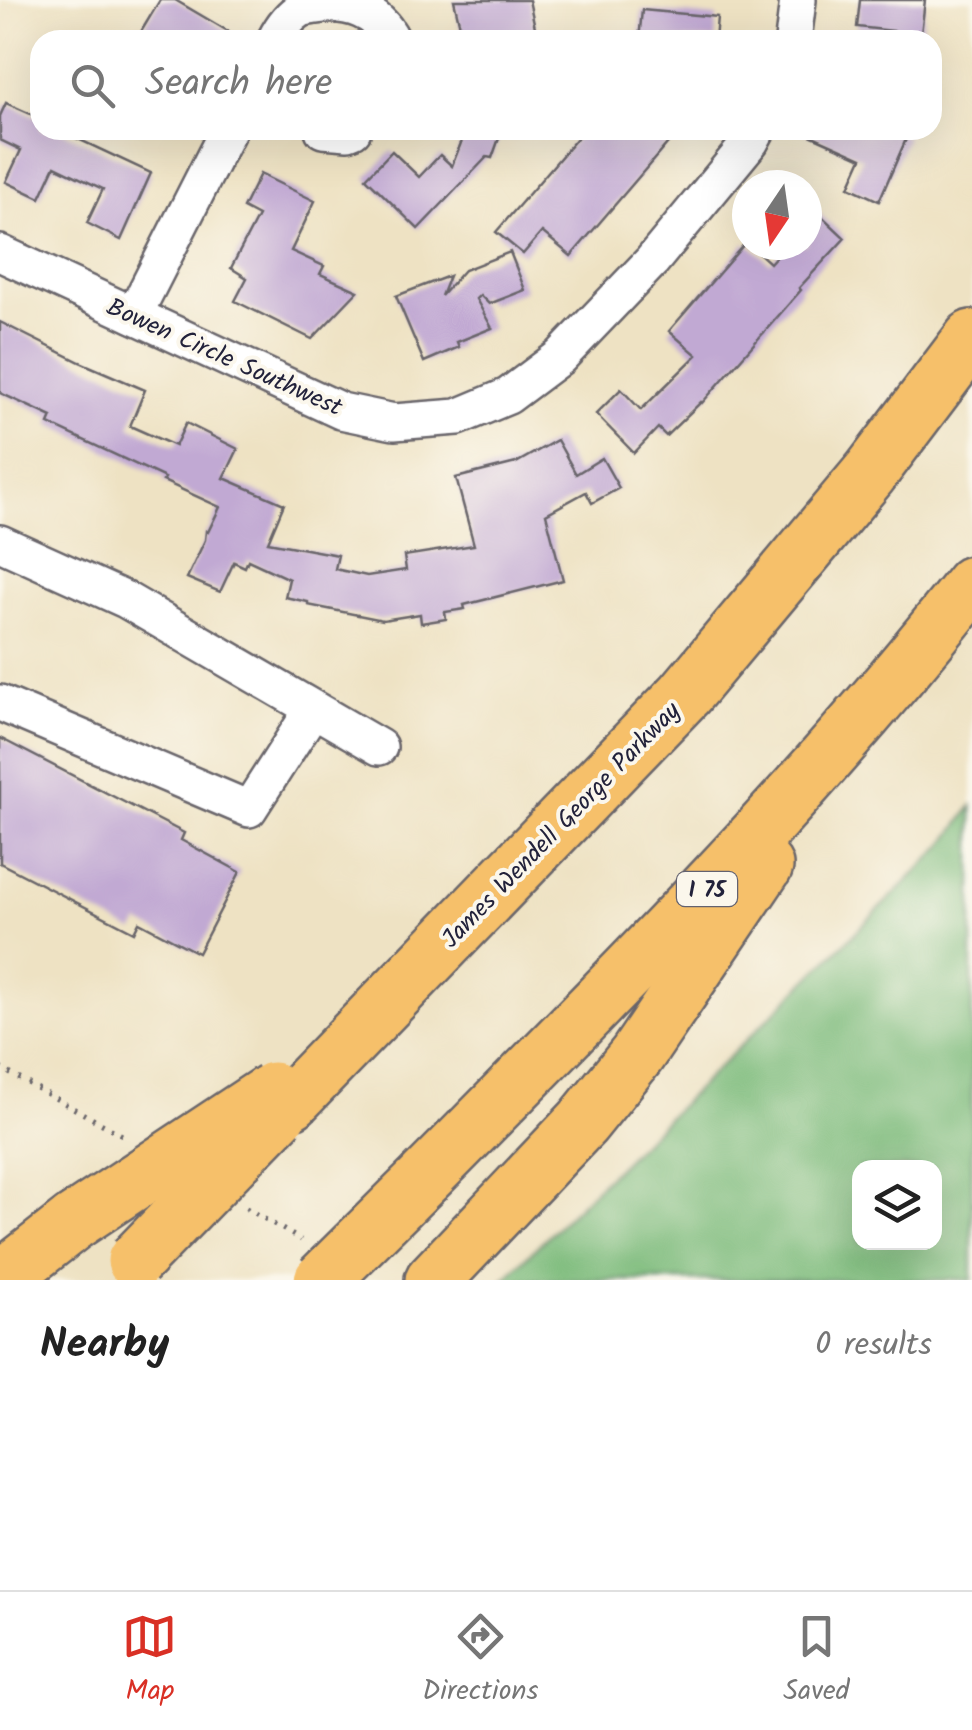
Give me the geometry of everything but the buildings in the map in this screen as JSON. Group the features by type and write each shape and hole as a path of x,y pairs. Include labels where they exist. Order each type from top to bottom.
{"highway":[{"name":"James Wendell George Parkway","path":"125,1270 282,1095 383,1009 685,694 870,474 972,338"},
{"name":"I 75","path":"322,1280 588,1014 744,851 872,707 972,584"},
{"path":"433,1280 583,1122 637,1055 872,707"},
{"path":"0,1280 74,1222 282,1095"}],"street":[{"path":"794,30 798,0"},
{"path":"281,30 302,8 332,3 366,11 387,30"},
{"path":"134,314 223,140"},
{"name":"Bowen Circle Southwest","path":"0,253 342,412 394,422 458,417 508,396 560,357 652,261 752,140"},
{"path":"0,543 126,600 380,747"},
{"path":"0,703 249,809 313,709"}],"green space":[{"path":"972,806 972,1280 503,1280 944,845"}]}
